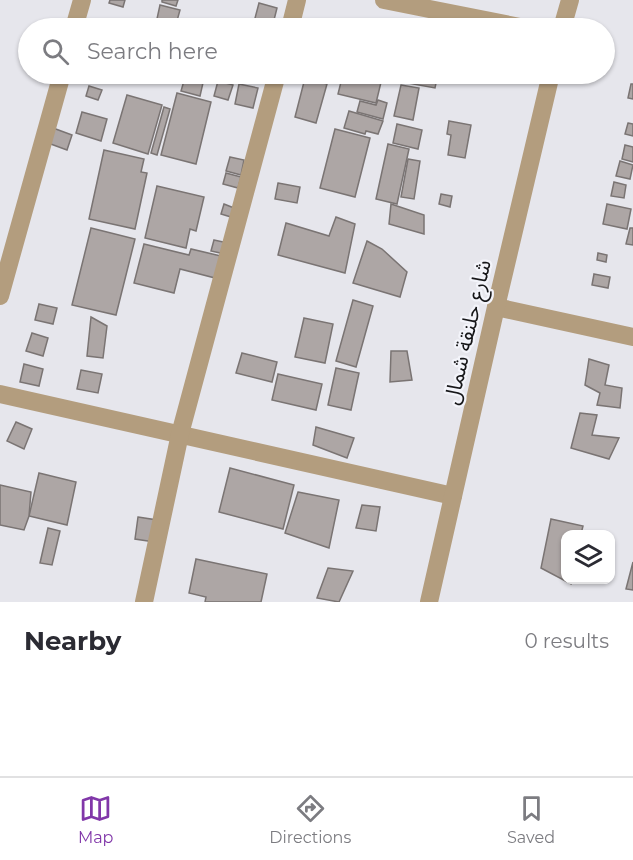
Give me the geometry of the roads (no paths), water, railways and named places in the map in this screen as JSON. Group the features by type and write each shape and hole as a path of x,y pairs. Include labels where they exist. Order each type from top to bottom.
{"street":[{"path":"77,18 82,0"},
{"path":"292,18 297,0"},
{"path":"384,0 475,18"},
{"path":"565,18 570,0"},
{"path":"0,296 59,84"},
{"path":"144,602 180,434 275,84"},
{"name":"شارع حلنقة شمال","path":"429,602 549,84"},
{"path":"496,307 633,337"},
{"path":"0,394 453,496"}]}
